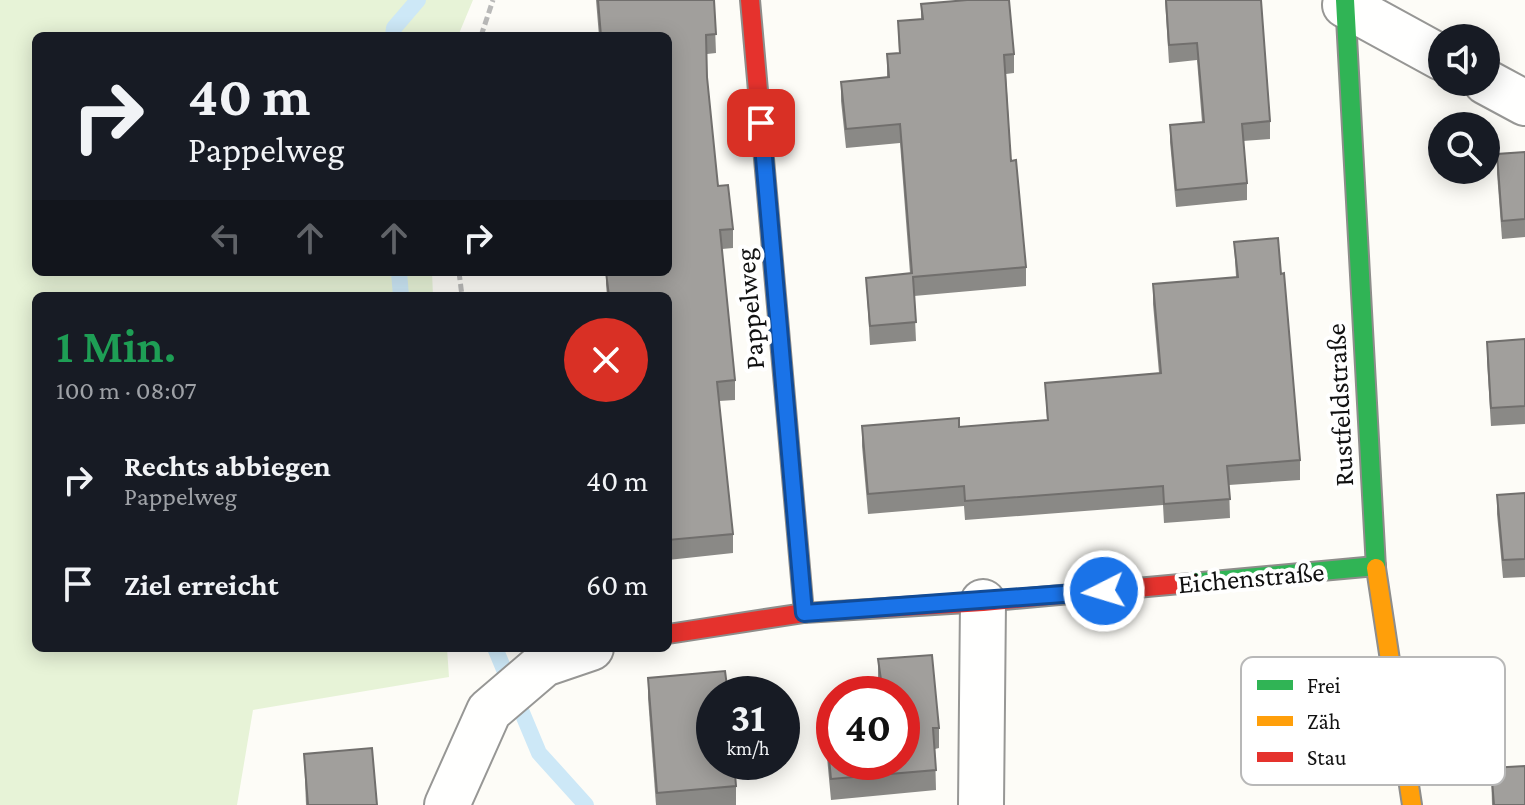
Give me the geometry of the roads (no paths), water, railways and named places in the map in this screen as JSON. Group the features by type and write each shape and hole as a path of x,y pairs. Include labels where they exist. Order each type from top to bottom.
{"street":[{"name":"Pappelweg","path":"750,0 804,613"},
{"path":"1345,2 1428,50"},
{"name":"Rustfeldstraße","path":"1345,2 1376,566 1390,657"},
{"path":"1500,90 1525,103"},
{"name":"Eichenstraße","path":"672,633 804,613 983,602 1376,566"},
{"path":"981,805 983,602"},
{"path":"447,805 489,711 544,664 579,652"},
{"name":"Rustfeldstraße","path":"1409,785 1412,805"}],"waterway":[{"path":"394,32 418,0"},
{"path":"399,276 401,292"},
{"path":"497,652 539,753 586,805"}]}
